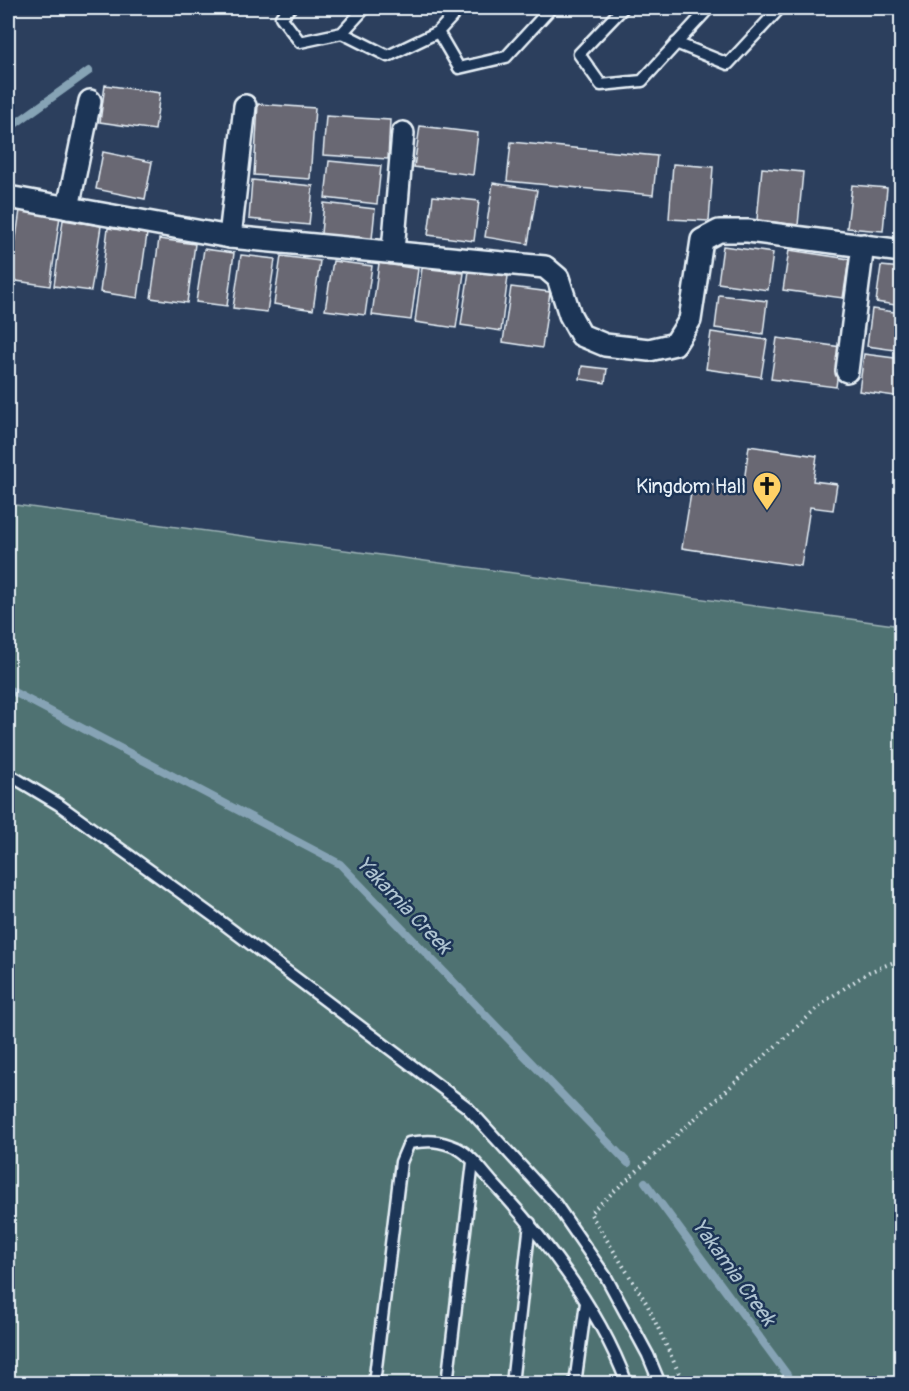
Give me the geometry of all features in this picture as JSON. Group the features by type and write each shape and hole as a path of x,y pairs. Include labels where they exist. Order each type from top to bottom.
{"street":[{"path":"68,208 90,101"},
{"path":"230,237 245,106"},
{"path":"393,251 403,133"},
{"path":"8,197 230,237 545,267 558,278 570,315 581,334 605,345 649,350 675,344 690,320 702,240 719,231 780,234 902,251"},
{"path":"847,371 863,245"}],"lane":[{"path":"290,8 281,17 300,42 342,33 365,8"},
{"path":"342,33 388,56 438,32 460,8"},
{"path":"438,32 459,68 506,57 551,8"},
{"path":"623,8 579,54 601,85 642,81 709,8"},
{"path":"676,44 728,64 780,8"},
{"path":"8,774 58,804 467,1107 555,1203 574,1230 606,1277 660,1383"},
{"path":"374,1383 401,1162 409,1143 433,1139 459,1149 530,1223 586,1303 617,1356 627,1383"},
{"path":"447,1383 473,1162"},
{"path":"512,1383 530,1223"},
{"path":"575,1383 586,1303"}],"path":[{"path":"684,1383 647,1304 590,1213 828,999 869,972 902,959"},
{"path":"899,1383 902,1366"}],"green space":[{"path":"8,504 901,626 901,1383 8,1383"}],"building":[{"path":"105,85 160,93 155,130 100,122"},
{"path":"258,104 315,108 310,179 254,175"},
{"path":"326,116 390,120 388,159 323,155"},
{"path":"420,126 478,133 473,175 414,167"},
{"path":"511,142 657,156 653,195 507,181"},
{"path":"103,152 152,162 145,199 96,189"},
{"path":"329,161 381,166 377,204 325,198"},
{"path":"673,164 713,167 709,221 669,219"},
{"path":"762,168 803,172 798,225 757,220"},
{"path":"252,180 313,186 309,225 249,219"},
{"path":"493,183 537,190 528,244 485,237"},
{"path":"852,185 887,188 883,231 847,228"},
{"path":"433,196 479,201 474,241 428,235"},
{"path":"902,200 902,234 897,234"},
{"path":"324,203 375,209 371,249 320,243"},
{"path":"20,210 60,216 50,286 10,280"},
{"path":"8,212 12,212 8,243"},
{"path":"63,220 101,226 91,291 54,286"},
{"path":"108,228 147,234 138,298 100,292"},
{"path":"159,239 195,244 187,303 151,298"},
{"path":"723,246 773,253 768,290 718,283"},
{"path":"204,249 234,253 227,306 196,302"},
{"path":"789,250 849,259 843,298 783,290"},
{"path":"241,255 275,259 267,312 233,308"},
{"path":"281,256 320,261 313,310 274,304"},
{"path":"333,261 372,266 365,315 325,310"},
{"path":"379,263 418,269 411,320 372,315"},
{"path":"881,266 902,268 902,306 876,302"},
{"path":"422,268 464,273 456,328 415,322"},
{"path":"469,271 508,276 501,331 461,325"},
{"path":"511,287 550,292 542,348 503,342"},
{"path":"719,295 767,301 763,334 715,328"},
{"path":"872,309 902,313 902,351 867,346"},
{"path":"711,332 767,340 761,377 706,369"},
{"path":"777,338 841,347 836,387 771,379"},
{"path":"864,354 902,359 902,397 859,391"},
{"path":"582,366 607,369 605,383 580,379"},
{"path":"749,446 817,456 813,481 837,484 833,510 810,507 801,566 682,548 693,481 743,489"}],"waterway":[{"path":"8,129 89,71"},
{"name":"Yakamia Creek","path":"8,689 340,864 628,1163"},
{"name":"Yakamia Creek","path":"645,1182 794,1384"}],"place":[{"name":"Kingdom Hall","path":"767,512"}]}
